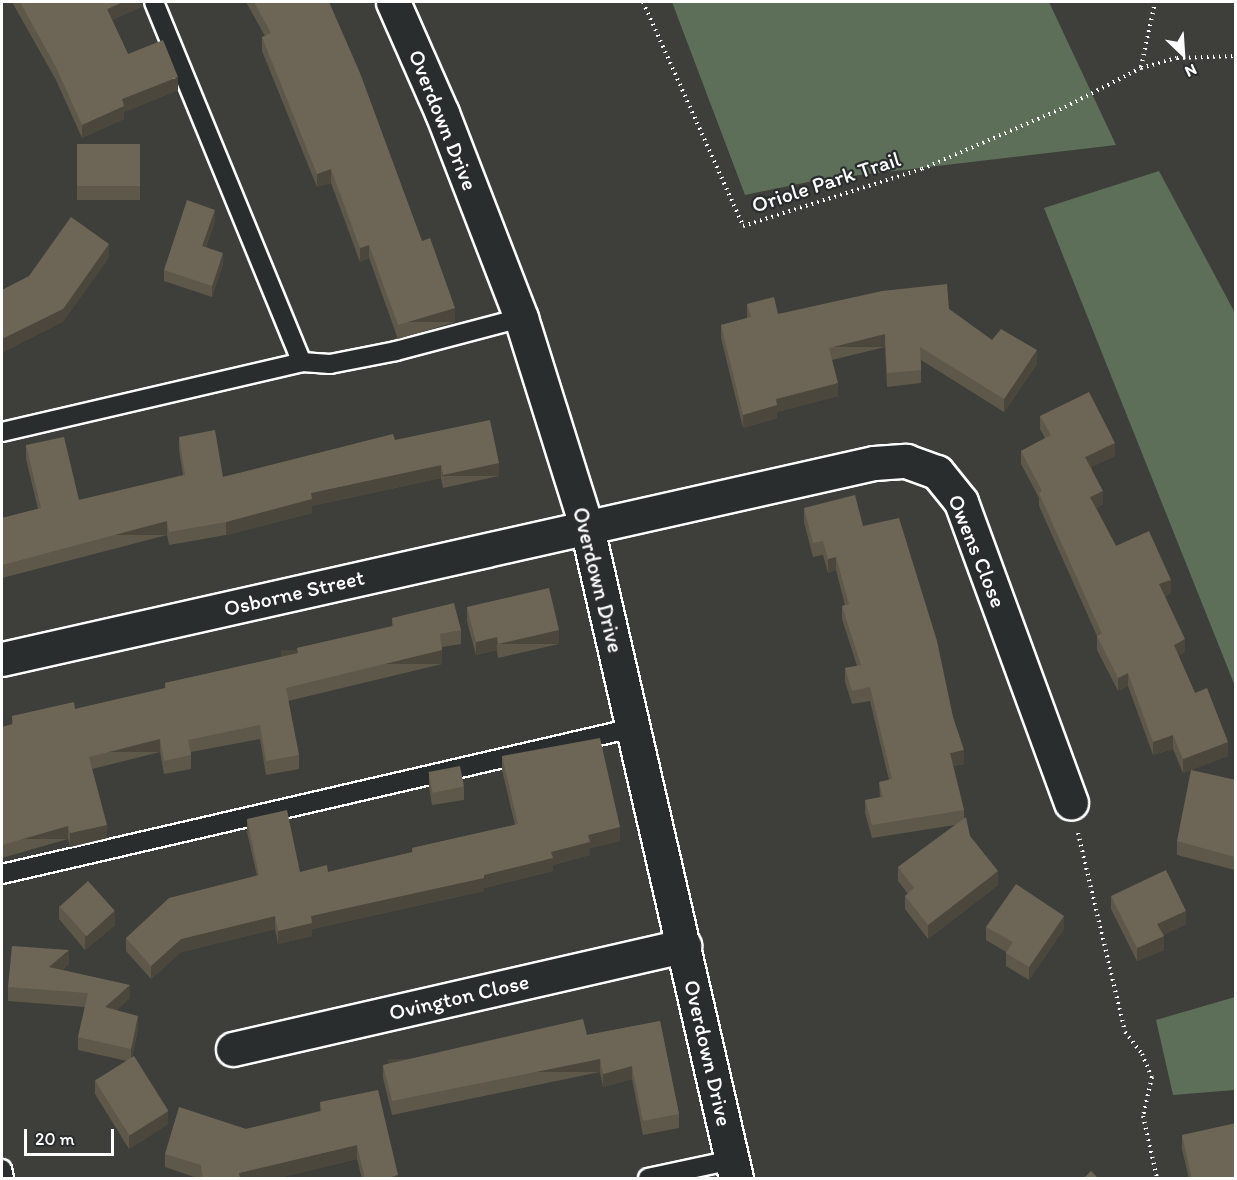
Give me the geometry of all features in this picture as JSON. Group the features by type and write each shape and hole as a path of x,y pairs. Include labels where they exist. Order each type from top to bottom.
{"street":[{"name":"Overdown Drive","path":"393,2 442,113 521,318 587,528 734,1169"},
{"name":"Owens Close","path":"587,528 874,463 906,461 937,472 961,502 1071,803"},
{"name":"Osborne Street","path":"2,659 587,528"},
{"name":"Ovington Close","path":"234,1049 684,946"}],"lane":[{"path":"154,2 302,362"},
{"path":"2,432 302,362 330,364 374,356 521,318"},
{"path":"2,874 633,728"},
{"path":"2,1169 4,1179"},
{"path":"648,1179 734,1169"}],"path":[{"name":"Oriole Park Trail","path":"643,2 743,226 922,169 1065,107 1141,68"},
{"path":"1155,2 1141,68 1177,58 1236,56"},
{"path":"1071,803 1125,1032 1142,1054 1152,1077 1143,1116 1157,1179"}],"green space":[{"path":"672,2 1049,2 1116,145 818,180 745,195"},
{"path":"1159,171 1235,313 1235,686 1044,208"},
{"path":"1235,997 1235,1090 1173,1095 1156,1020"}],"building":[{"path":"20,2 123,2 107,9 128,54 163,40 178,77 122,99 124,106 82,125 56,67"},
{"path":"254,2 329,2 360,73 422,241 430,238 455,308 398,325 369,245 360,248 331,169 317,174 262,37 271,33"},
{"path":"77,144 140,144 140,186 77,186"},
{"path":"187,200 215,210 202,246 223,253 212,286 164,270"},
{"path":"71,217 109,244 63,309 2,339 2,290 29,276"},
{"path":"947,284 949,309 992,340 1001,329 1037,350 1004,399 920,347 921,370 887,373 885,334 829,348 838,383 776,399 777,405 743,415 721,325 751,317 747,304 774,297 778,314 882,291"},
{"path":"1089,392 1115,443 1085,457 1103,491 1090,497 1116,546 1149,531 1171,580 1159,584 1185,639 1174,645 1195,693 1207,688 1228,742 1183,759 1173,735 1153,742 1128,673 1118,678 1097,636 1102,634 1039,493 1042,491 1021,451 1051,435 1040,416"},
{"path":"490,420 499,463 443,475 441,465 311,493 312,499 226,522 169,532 167,521 2,565 2,518 41,508 26,445 64,437 79,500 185,475 179,437 215,430 223,477 393,434 395,440"},
{"path":"855,495 863,526 899,518 937,641 953,717 964,750 950,753 964,810 872,825 865,800 883,797 879,782 892,779 870,687 852,691 845,668 861,665 842,606 849,604 836,557 828,559 823,541 813,543 804,508"},
{"path":"549,588 559,630 498,644 497,637 476,642 467,607"},
{"path":"454,603 461,630 440,634 442,650 286,688 299,755 266,761 260,725 188,740 191,755 164,761 160,739 89,757 107,825 70,833 68,826 2,845 2,727 13,724 12,716 74,702 75,709 166,688 165,683 298,653 297,648 394,626 392,618"},
{"path":"600,738 620,827 588,835 590,842 551,852 553,858 484,875 484,878 311,916 312,923 278,931 275,916 181,939 151,966 126,938 169,898 259,875 247,819 287,810 300,872 327,865 328,872 413,852 412,848 518,824 502,756"},
{"path":"460,766 464,787 433,793 429,772"},
{"path":"1191,770 1236,780 1235,857 1177,841"},
{"path":"966,817 970,836 998,871 928,925 905,896 914,888 898,867"},
{"path":"1166,870 1186,911 1157,924 1164,936 1137,948 1111,896"},
{"path":"88,881 115,911 87,936 60,906"},
{"path":"1016,884 1064,916 1029,967 1006,953 1013,942 986,927"},
{"path":"12,946 69,950 49,967 130,985 105,1007 138,1016 131,1049 78,1037 88,993 8,987"},
{"path":"583,1019 587,1035 660,1021 679,1114 643,1121 632,1066 603,1074 600,1059 392,1101 383,1065"},
{"path":"134,1056 168,1111 129,1135 95,1080"},
{"path":"378,1090 398,1175 384,1179 365,1179 357,1145 239,1173 240,1179 203,1179 201,1165 165,1154 179,1107 246,1129 322,1111 320,1102"},
{"path":"1236,1123 1236,1179 1192,1179 1182,1135"},
{"path":"1091,1171 1099,1179 1083,1179"}]}
